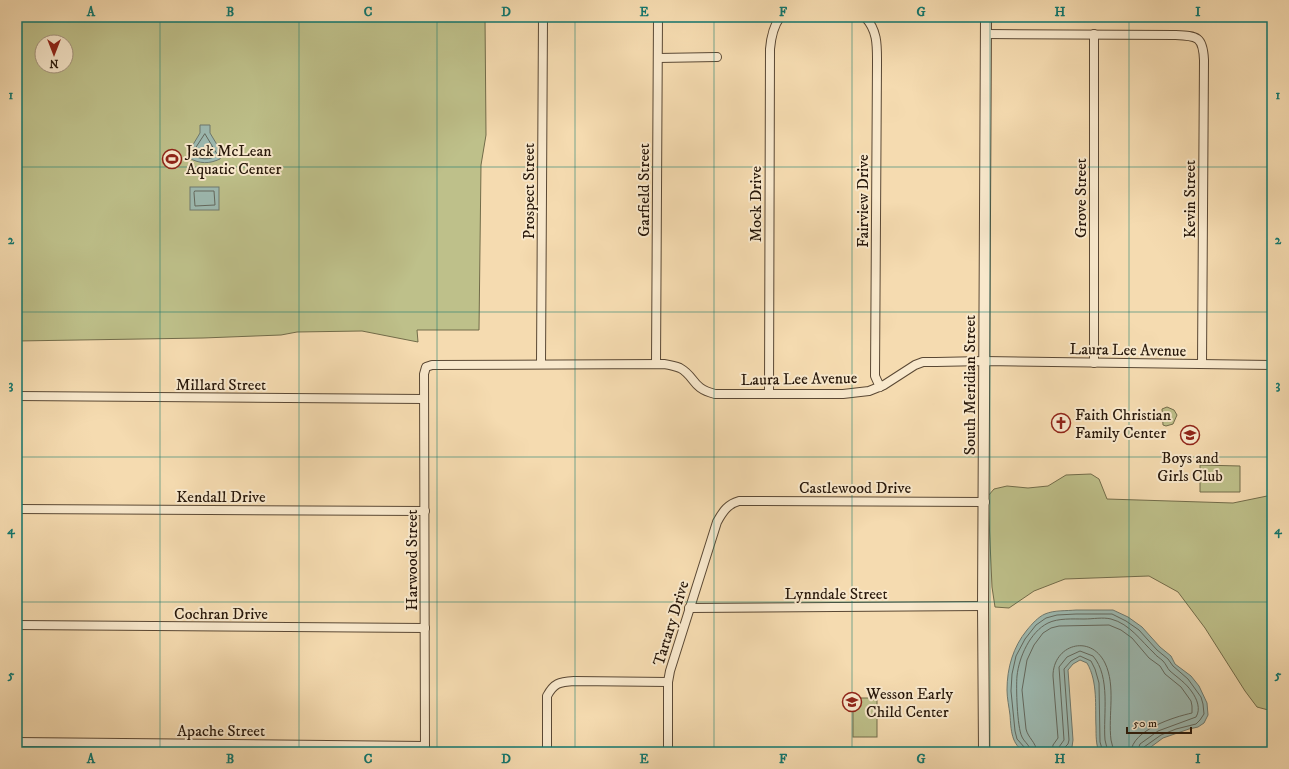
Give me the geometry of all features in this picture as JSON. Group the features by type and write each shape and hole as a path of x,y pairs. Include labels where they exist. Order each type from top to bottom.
{"street":[{"name":"Prospect Street","path":"541,364 543,17"},
{"name":"Garfield Street","path":"656,364 658,17"},
{"name":"Mock Drive","path":"769,393 770,49 775,24 780,17"},
{"name":"Fairview Drive","path":"865,17 872,24 876,36 875,376 880,387"},
{"name":"South Meridian Street","path":"984,752 983,606 986,17"},
{"path":"986,34 1094,34"},
{"name":"Kevin Street","path":"1094,34 1175,35 1195,37 1201,42 1203,48 1202,364"},
{"name":"Grove Street","path":"1094,34 1094,363"},
{"path":"658,58 717,57"},
{"name":"Laura Lee Avenue","path":"426,367 432,365 656,364 673,366 680,369 687,374 696,385 706,392 715,394 854,393 869,391 880,387 910,368 923,362 984,361 1272,365"},
{"name":"Harwood Street","path":"425,749 424,374 426,367"},
{"name":"Millard Street","path":"17,396 424,399"},
{"name":"Castlewood Drive","path":"727,508 732,503 739,501 984,502"},
{"name":"Tartary Drive","path":"668,752 668,682 689,608 717,522 723,511 727,508"},
{"name":"Kendall Drive","path":"17,509 425,511"},
{"name":"Lynndale Street","path":"689,608 983,606"},
{"name":"Cochran Drive","path":"17,625 425,628"},
{"path":"547,752 547,696 551,689 560,682 668,682"},
{"name":"Apache Street","path":"17,742 425,749"}],"green space":[{"path":"17,17 485,17 486,135 481,165 479,330 417,330 418,342 362,331 297,332 281,335 203,338 17,341"},
{"path":"1167,407 1174,410 1177,415 1173,424 1166,426 1163,425 1162,409"},
{"path":"1272,427 1272,455 1269,441"},
{"path":"1200,465 1240,466 1240,492 1200,492"},
{"path":"1091,474 1099,479 1107,499 1233,503 1272,495 1272,711 1257,707 1245,691 1205,628 1178,592 1149,576 1065,579 1034,591 1009,608 995,607 992,587 988,496 994,489 1007,486 1028,488 1048,486 1066,475"},
{"path":"853,698 877,698 877,737 853,737"}],"water":[{"path":"200,125 210,125 210,133 222,153 220,159 204,163 189,158 188,153 200,133"},
{"path":"190,187 219,187 219,210 190,210"},
{"path":"1076,610 1113,610 1128,617 1142,627 1160,647 1171,656 1175,664 1191,676 1199,686 1207,703 1208,715 1204,723 1198,727 1163,738 1144,752 1099,752 1096,740 1095,694 1093,678 1087,663 1080,660 1073,664 1068,670 1073,740 1072,747 1064,752 1026,752 1017,746 1011,726 1007,682 1012,658 1018,643 1033,623 1045,614"}],"place":[{"name":"Jack McLean Aquatic Center","path":"172,159"},
{"name":"Faith Christian Family Center","path":"1061,423"},
{"name":"Boys and Girls Club","path":"1190,435"},
{"name":"Wesson Early Child Center","path":"852,702"}]}
